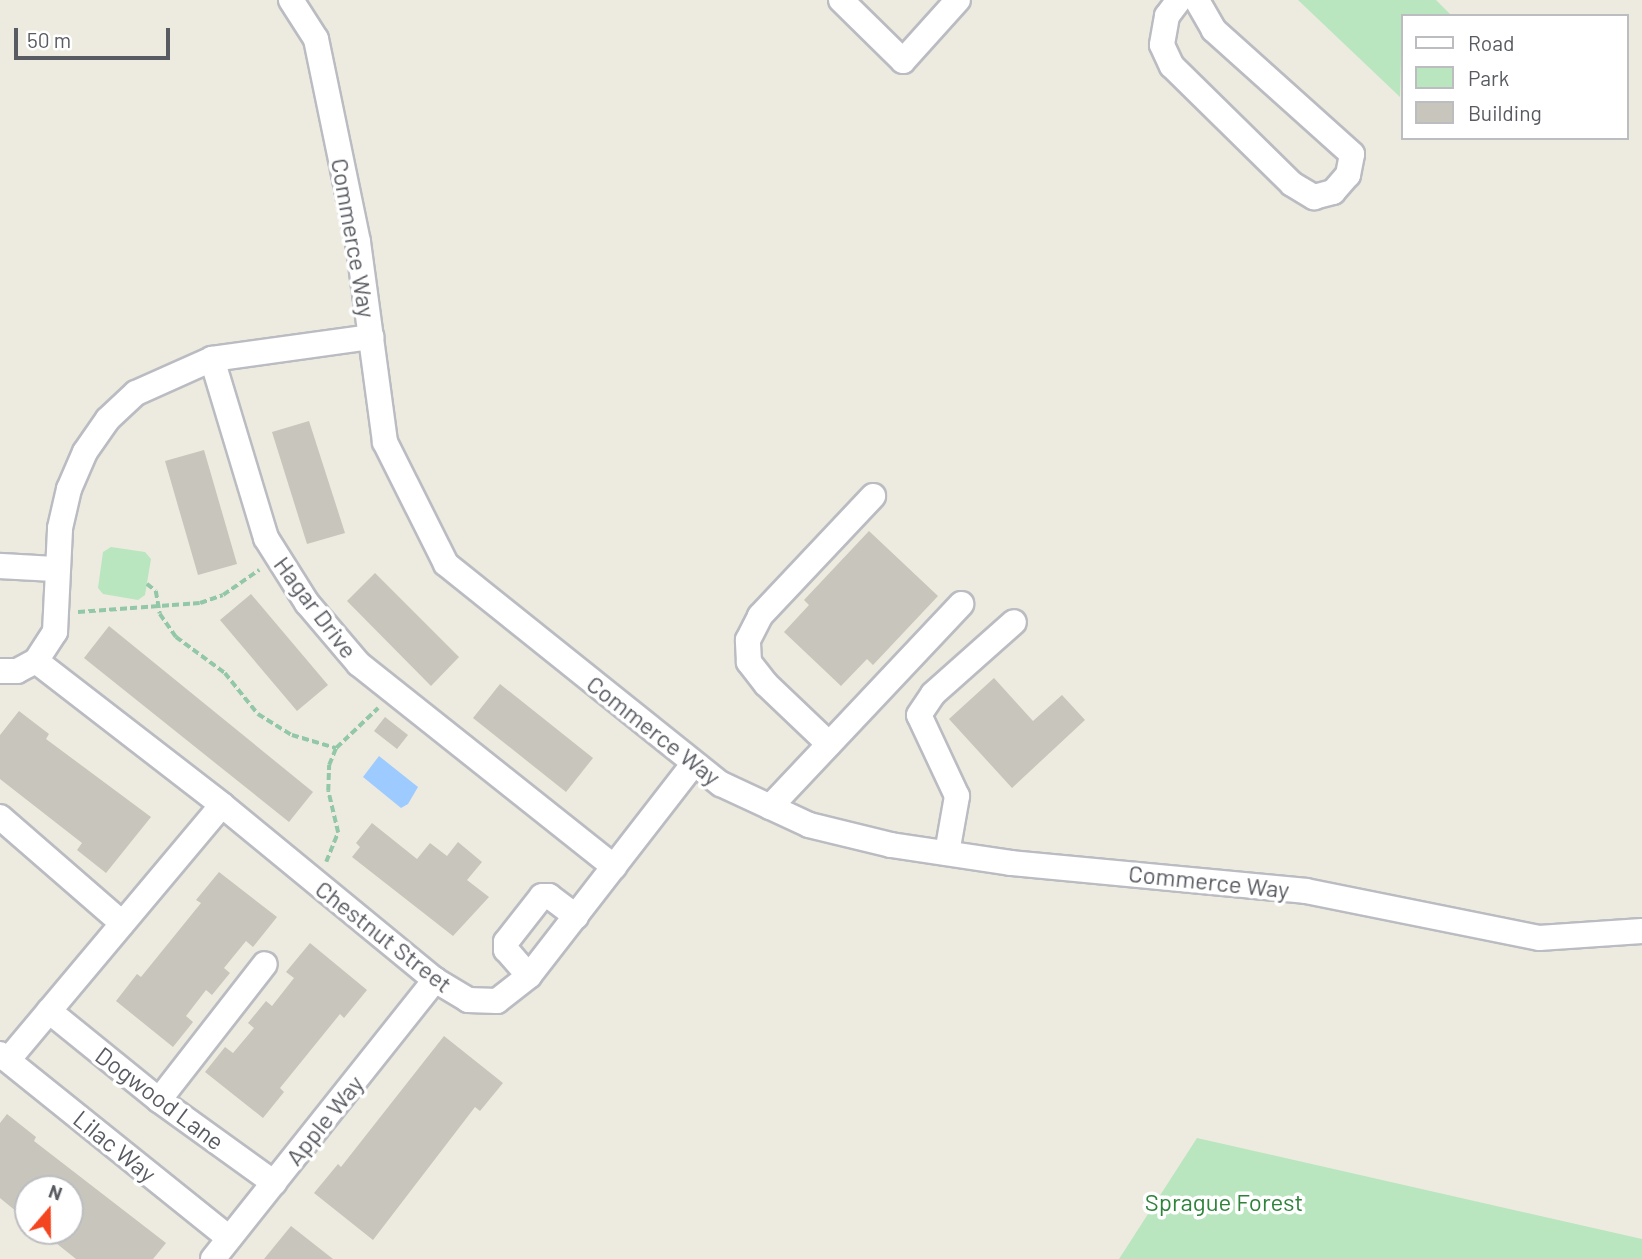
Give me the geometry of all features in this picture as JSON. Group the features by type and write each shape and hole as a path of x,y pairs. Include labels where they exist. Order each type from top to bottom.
{"street":[{"name":"Commerce Way","path":"291,0 316,39 358,242 385,442 446,564 721,784 809,825 947,853 1293,889 1539,938 1642,930"},
{"path":"841,0 903,61 958,0"},
{"path":"1180,0 1167,16 1163,45 1172,66 1292,184 1314,197 1333,191 1348,175 1352,154 1214,30 1197,0"},
{"path":"0,671 17,671 36,661 55,632 56,569 69,489 85,452 108,419 136,393 212,359 371,338"},
{"name":"Hagar Drive","path":"212,359 266,537 307,603 350,654 392,691 614,867"},
{"path":"829,744 766,684 749,662 748,640 760,616 873,496"},
{"path":"0,566 56,569"},
{"path":"770,807 961,604"},
{"path":"947,853 957,796 919,715 933,694 1014,622"},
{"name":"Chestnut Street","path":"36,661 222,805 435,980 468,1000 497,1001 529,976 694,763"},
{"path":"4,1057 49,1011 222,805"},
{"path":"0,817 122,923"},
{"path":"529,976 506,950 506,942 542,896 549,896 576,916"},
{"path":"159,1100 265,964"},
{"name":"Apple Way","path":"213,1259 435,980"},
{"name":"Dogwood Lane","path":"49,1011 159,1100 274,1182"},
{"name":"Lilac Way","path":"4,1057 229,1238"}],"path":[{"path":"74,623 76,612 156,603 179,606 223,595 278,557"},
{"path":"147,584 156,591 156,603 176,637 225,673 258,713 292,735 336,748"},
{"path":"311,879 336,846 338,833 328,791 329,765 336,748 392,691"}],"green space":[{"path":"1298,0 1436,0 1450,14 1400,14 1400,97"},
{"path":"111,547 145,552 151,559 145,595 138,600 103,594 98,588 103,552"},
{"name":"Sprague Forest","path":"1197,1138 1642,1239 1642,1259 1119,1259"}],"water":[{"path":"379,756 418,787 408,804 401,808 363,777"}],"building":[{"path":"309,421 345,533 307,544 272,432"},
{"path":"204,450 237,564 198,575 165,461"},
{"path":"869,531 938,596 873,665 867,659 841,686 784,632 809,605 804,600"},
{"path":"375,573 459,657 431,686 347,601"},
{"path":"251,594 328,685 297,711 220,620"},
{"path":"109,626 313,792 289,822 84,658"},
{"path":"994,678 1033,721 1062,695 1085,720 1012,788 949,719"},
{"path":"500,684 593,758 566,792 473,718"},
{"path":"19,711 49,734 46,739 151,817 106,873 77,850 82,843 0,779 0,735"},
{"path":"385,717 408,735 397,749 374,731"},
{"path":"372,823 417,859 430,843 447,856 458,842 482,862 467,880 489,897 453,936 352,857 360,847 356,843"},
{"path":"219,872 277,917 253,947 246,941 224,968 230,973 212,995 206,990 186,1016 193,1022 173,1047 116,1001 137,974 141,977 201,903 196,900"},
{"path":"310,943 367,990 344,1018 340,1014 280,1088 284,1092 263,1118 205,1072 225,1047 233,1053 254,1028 248,1023 266,1001 272,1006 294,978 286,972"},
{"path":"444,1036 503,1083 480,1111 475,1107 373,1240 314,1193 338,1164 341,1167"},
{"path":"7,1114 36,1137 34,1141 78,1175 14,1175 14,1210 0,1198 0,1123"},
{"path":"84,1180 166,1243 153,1259 76,1259 58,1245 84,1245"},
{"path":"291,1226 333,1259 264,1259"}]}
